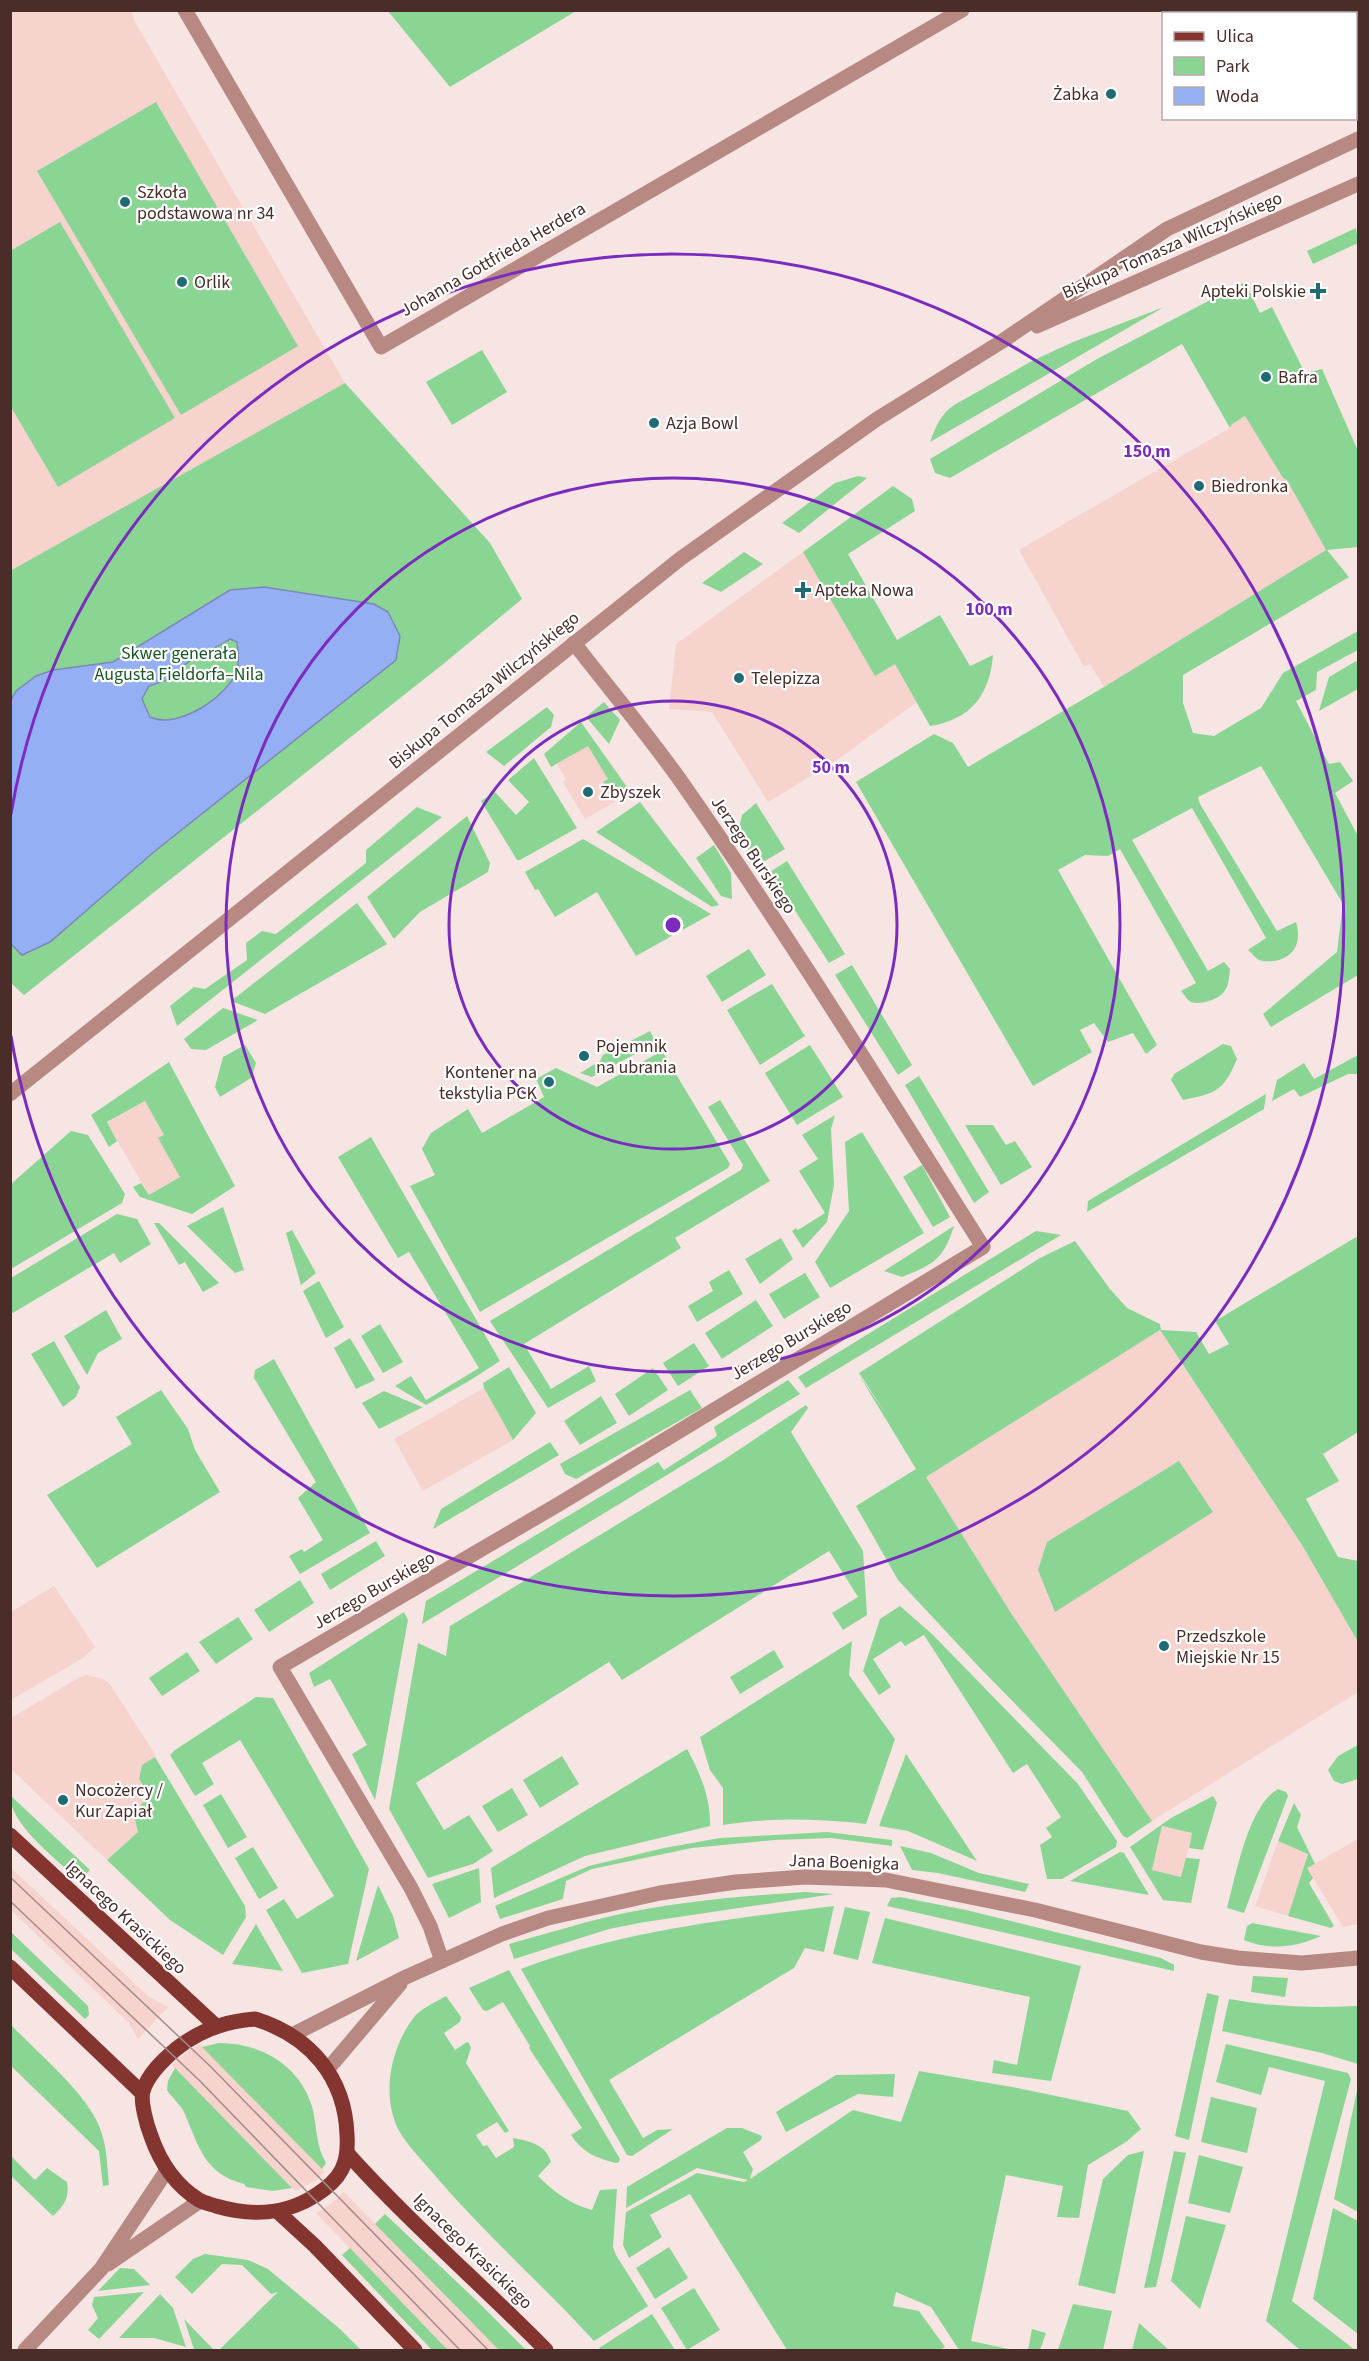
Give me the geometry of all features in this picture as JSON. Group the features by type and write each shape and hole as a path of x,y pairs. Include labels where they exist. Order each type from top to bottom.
{"main road":[{"name":"Ignacego Krasickiego","path":"10,1835 216,2026"},
{"path":"10,1967 142,2093"},
{"path":"255,2019 275,2025 292,2035 327,2069 339,2088 347,2122 348,2154 339,2175 328,2187 300,2205 278,2212 232,2211 200,2201 167,2170 155,2150 147,2126 142,2093 152,2073 171,2053 197,2034 234,2020 255,2019"},
{"name":"Ignacego Krasickiego","path":"348,2154 377,2186 546,2350"},
{"path":"278,2212 315,2246 415,2350"}],"street":[{"name":"Johanna Gottfrieda Herdera","path":"185,10 381,347 962,10"},
{"name":"Biskupa Tomasza Wilczyńskiego","path":"10,1094 680,558 877,418 1001,342 1167,229 1359,139"},
{"name":"Biskupa Tomasza Wilczyńskiego","path":"1001,342 1359,184"},
{"name":"Jerzego Burskiego","path":"442,1961 430,1926 411,1888 280,1667 559,1504 983,1247 768,909 691,795 574,642"},
{"name":"Jana Boenigka","path":"292,2035 406,1977 501,1934 548,1918 660,1893 736,1882 805,1876 886,1880 1035,1910 1201,1952 1238,1958 1302,1963 1359,1958"},
{"name":"Jana Boenigka","path":"327,2069 406,1977"},
{"path":"25,2350 101,2269 167,2170"},
{"path":"101,2269 200,2201"}],"shaded area":[{"name":"Szkoła podstawowa nr 34","path":"11,11 132,11 135,22 345,383 11,571"},
{"name":"Biedronka","path":"1245,415 1283,478 1287,479 1327,550 1104,687 1090,664 1084,667 1019,550 1230,428"},
{"path":"803,552 875,675 895,664 917,702 834,762 768,802 712,712 669,709 676,644"},
{"name":"Zbyszek","path":"588,745 608,779 603,782 615,802 585,819 563,782 566,779 557,764"},
{"path":"145,1101 164,1135 159,1139 181,1177 149,1195 107,1123"},
{"path":"1160,1330 1302,1545 1358,1642 1358,1692 1152,1821 1011,1613 926,1477"},
{"path":"484,1388 513,1440 423,1491 394,1439"},
{"path":"54,1586 95,1647 83,1658 11,1700 11,1612"},
{"path":"86,1675 103,1679 109,1683 155,1757 142,1765 139,1779 151,1799 138,1832 107,1860 11,1769 11,1718"},
{"path":"1162,1826 1192,1833 1182,1877 1152,1870"},
{"path":"1358,1839 1358,1924 1343,1927 1307,1868"},
{"path":"1278,1841 1308,1854 1288,1916 1255,1906"},
{"path":"10,1867 149,1997 168,2007 138,2039 128,2022 11,1910"},
{"path":"200,2044 325,2172 317,2180 295,2191 172,2065"},
{"path":"344,2192 500,2350 448,2350 316,2213 331,2204"}],"green space":[{"path":"388,11 576,11 450,87"},
{"name":"Orlik","path":"156,102 298,346 181,415 37,171"},
{"path":"60,222 175,418 58,487 11,407 10,251"},
{"path":"1356,228 1358,243 1313,264 1307,251"},
{"path":"1245,282 1260,313 1272,307 1305,373 1322,369 1358,451 1358,547 1327,550 1349,577 1183,675 1183,703 1193,733 1214,736 1261,708 1283,673 1358,631 1358,650 1317,672 1316,690 1296,701 1329,764 1340,762 1353,781 1335,793 1358,836 1358,975 1271,1027 1263,1014 1337,952 1343,904 1261,766 1198,797 1200,804 1277,931 1296,922 1298,936 1295,948 1287,956 1274,961 1261,961 1248,950 1266,938 1192,808 1132,840 1208,971 1224,962 1230,969 1225,991 1220,996 1199,1003 1191,1002 1181,991 1196,983 1120,849 1108,856 1085,855 1058,870 1157,1045 1146,1054 1133,1033 1108,1042 1094,1023 1080,1030 1092,1052 1033,1086 856,782 934,734 953,743 968,767 1104,687 1326,550 1287,480 1283,478 1245,416 1232,424 1230,428 1182,344 950,478 935,473 930,459 1097,359"},
{"path":"1164,307 930,442 939,421 954,405 1032,361 1073,342"},
{"path":"482,350 507,392 452,425 426,382"},
{"name":"Skwer generała Augusta Fieldorfa–Nila","path":"345,383 490,543 522,599 442,665 24,995 10,982 10,571"},
{"path":"858,476 867,478 799,533 782,523 835,483"},
{"path":"893,486 912,499 915,511 848,554 897,640 940,615 970,666 993,655 988,682 976,703 957,718 930,726 895,664 875,676 803,552"},
{"path":"744,552 763,564 721,592 702,583"},
{"path":"1358,660 1358,689 1319,711 1329,677"},
{"path":"604,702 620,720 609,744 586,717"},
{"path":"547,707 554,715 551,727 504,766 486,752"},
{"path":"581,722 627,787 612,796 603,782 608,779 588,746 551,767 544,754"},
{"path":"534,758 577,828 517,860 481,801 495,792 516,815 529,802 508,780"},
{"path":"640,802 719,905 712,907 596,832"},
{"path":"756,803 785,849 758,865 738,833 742,815"},
{"path":"417,807 442,817 177,1026 170,1006 194,987 205,989 247,960 246,943 262,931 276,934 366,863 366,850"},
{"path":"467,816 490,863 488,872 420,912 394,939 367,897"},
{"path":"583,839 711,914 636,956 597,892 555,917 525,872"},
{"path":"714,845 731,873 732,899 721,896 696,858"},
{"path":"787,861 845,954 829,963 770,872"},
{"path":"357,903 387,944 265,1014 231,1001"},
{"path":"749,949 766,975 722,1002 706,976"},
{"path":"852,965 912,1065 898,1075 835,975"},
{"path":"772,984 805,1036 760,1065 727,1010"},
{"path":"223,1008 258,1020 206,1050 191,1049 184,1039"},
{"path":"650,1031 656,1043 592,1077 580,1073 600,1061 603,1055"},
{"path":"1223,1044 1231,1046 1237,1059 1222,1085 1211,1093 1183,1100 1171,1080 1174,1074"},
{"path":"245,1045 256,1063 251,1078 220,1097 215,1087 223,1057"},
{"path":"810,1045 843,1097 797,1125 765,1073"},
{"path":"662,1051 730,1164 728,1168 480,1312 410,1186 435,1175 422,1149 431,1133 468,1109 482,1133 544,1097 536,1079 556,1068 597,1087"},
{"path":"1358,1055 1358,1074 1348,1074 1300,1097 1294,1089 1272,1101 1277,1080 1304,1063 1314,1079"},
{"path":"169,1062 235,1186 192,1214 140,1197 133,1187 141,1183 149,1195 180,1177 158,1138 164,1135 145,1101 107,1122 117,1141 109,1147 91,1115"},
{"path":"919,1076 989,1192 974,1203 905,1085"},
{"path":"1266,1094 1264,1109 1087,1212 1088,1201"},
{"path":"720,1100 770,1181 675,1238 681,1248 524,1344 551,1389 589,1366 596,1381 548,1408 490,1321 741,1170 743,1165 708,1107"},
{"path":"835,1115 831,1129 834,1185 827,1222 803,1248 792,1231 796,1228 798,1230 825,1213 799,1171 818,1159 802,1135"},
{"path":"965,1125 993,1125 1006,1145 1015,1141 1032,1167 1001,1185"},
{"path":"71,1131 88,1135 125,1194 122,1203 11,1269 11,1184"},
{"path":"862,1132 924,1233 830,1288 815,1262 849,1211 845,1142"},
{"path":"371,1137 500,1361 426,1405 395,1386 411,1376 426,1400 479,1368 409,1252 398,1258 338,1157"},
{"path":"922,1165 950,1217 933,1227 903,1177"},
{"path":"223,1207 244,1270 235,1273 187,1226"},
{"path":"117,1214 137,1219 151,1244 120,1263 114,1253 11,1314 11,1278"},
{"path":"154,1223 159,1223 219,1283 203,1292 185,1262 179,1265"},
{"path":"954,1226 941,1254 930,1264 902,1277 884,1271"},
{"path":"292,1230 316,1273 301,1285 286,1233"},
{"path":"1036,1231 1061,1235 806,1388 798,1377"},
{"path":"1358,1236 1358,1432 1323,1454 1339,1481 1306,1499 1338,1557 1358,1561 1358,1642 1302,1545 1160,1330 926,1477 1011,1613 1152,1821 1127,1838 1123,1836 1082,1772 898,1580 856,1506 916,1469 859,1375 888,1417 859,1373 1040,1258 1075,1241 1127,1308 1160,1324 1161,1330 1196,1332 1209,1354 1229,1344 1215,1321"},
{"path":"781,1238 793,1259 760,1284 745,1259"},
{"path":"729,1270 743,1294 697,1322 688,1306 713,1291 709,1282"},
{"path":"805,1273 820,1297 784,1319 769,1294"},
{"path":"319,1281 344,1327 326,1338 303,1291"},
{"path":"756,1300 773,1326 722,1359 705,1333"},
{"path":"106,1310 122,1339 98,1353 87,1375 64,1336"},
{"path":"380,1324 403,1362 383,1373 361,1336"},
{"path":"350,1338 375,1380 356,1389 334,1348"},
{"path":"54,1341 80,1387 76,1397 63,1407 31,1354"},
{"path":"694,1343 709,1366 678,1386 663,1363"},
{"path":"274,1359 370,1533 300,1574 289,1556 302,1549 304,1552 323,1540 298,1498 316,1482 254,1378 255,1370"},
{"path":"509,1367 536,1413 513,1440 483,1383"},
{"path":"653,1368 668,1390 629,1416 615,1394"},
{"path":"788,1380 800,1394 422,1624 426,1601 658,1462 664,1470 717,1436 714,1427"},
{"path":"161,1390 188,1429 195,1450 220,1492 97,1568 47,1495 132,1444 116,1417"},
{"path":"690,1390 702,1408 576,1479 565,1474 560,1464"},
{"path":"384,1391 423,1407 379,1429 362,1403"},
{"path":"601,1396 617,1423 580,1445 564,1421"},
{"path":"806,1405 808,1408 791,1432 863,1551 867,1615 843,1630 832,1613 858,1597 829,1551 622,1680 609,1662 416,1783 444,1830 469,1815 493,1851 473,1864 428,1878 389,1809 418,1643 446,1656 450,1626 725,1459"},
{"path":"550,1442 559,1455 433,1529 441,1509"},
{"path":"1179,1461 1213,1512 1055,1612 1038,1570 1047,1542"},
{"path":"376,1541 385,1556 330,1590 321,1574"},
{"path":"300,1580 314,1603 269,1632 254,1610"},
{"path":"900,1606 933,1635 1078,1784 1117,1841 1116,1847 1062,1879 1047,1879 1040,1845 1052,1837 1046,1828 1061,1817 1027,1764 1013,1773 924,1635 905,1646 901,1641 873,1659 891,1687 879,1695 863,1671 880,1619"},
{"path":"404,1612 408,1620 375,1800 352,1754 367,1745 330,1679 314,1687 309,1673"},
{"path":"238,1617 253,1639 216,1664 199,1642"},
{"path":"852,1641 849,1675 895,1739 866,1824 795,1820 723,1825 723,1788 710,1770 700,1737"},
{"path":"774,1650 784,1667 740,1694 730,1677"},
{"path":"187,1652 200,1671 162,1696 149,1678"},
{"path":"256,1697 273,1698 369,1869 348,1964 302,1973 266,1910 284,1899 297,1919 334,1896 240,1740 202,1763 214,1784 195,1796 170,1755"},
{"path":"1358,1745 1358,1779 1342,1784 1334,1781 1328,1770 1338,1756"},
{"path":"687,1749 704,1786 709,1806 710,1826 585,1856 494,1898 491,1868"},
{"path":"906,1754 977,1861 908,1831 879,1826"},
{"path":"562,1756 579,1784 540,1808 523,1780"},
{"path":"155,1757 245,1906 246,1917 223,1955 170,1920 107,1860 138,1832 134,1815 139,1811 141,1804 151,1798 139,1779 142,1765"},
{"path":"512,1788 528,1815 498,1832 482,1806"},
{"path":"1278,1789 1286,1792 1288,1796 1244,1913 1227,1908 1239,1860 1251,1825 1268,1798"},
{"path":"221,1794 247,1837 228,1848 203,1805"},
{"path":"10,1795 90,1870 87,1873 71,1873 43,1848 17,1816"},
{"path":"1213,1796 1217,1803 1203,1850 1189,1848 1192,1833 1162,1826 1152,1870 1181,1877 1186,1858 1200,1859 1191,1903 1163,1900 1130,1847 1171,1818"},
{"path":"1294,1803 1301,1815 1297,1827 1315,1864 1307,1868 1313,1878 1309,1883 1334,1926 1331,1928 1288,1916 1308,1854 1278,1841"},
{"path":"827,1832 892,1840 892,1846 831,1838 774,1840 692,1848 592,1869 566,1881 563,1899 500,1919 495,1906 589,1866 664,1848 720,1838"},
{"path":"900,1846 931,1853 979,1873 1029,1884 1025,1892 938,1873 912,1870"},
{"path":"253,1847 278,1888 259,1899 235,1858"},
{"path":"1120,1852 1124,1853 1149,1895 1070,1881"},
{"path":"479,1868 481,1902 449,1918 432,1884"},
{"path":"378,1885 393,1916 399,1938 356,1961"},
{"path":"805,1892 834,1894 609,1929 514,1959 509,1944 607,1917 656,1907"},
{"path":"900,1897 966,1910 1161,1958 1174,1965 1174,1971 887,1906 891,1898"},
{"path":"834,1906 824,1952 805,1948 794,1968 609,2080 643,2138 657,2130 673,2129 632,2156 627,2155 521,1969 597,1945 636,1936 715,1922"},
{"path":"845,1907 870,1912 858,1960 833,1954"},
{"path":"885,1918 1081,1966 1051,2081 992,2073 994,2060 1017,2065 1030,1997 872,1963"},
{"path":"1252,1923 1321,1936 1293,1945 1263,1946 1244,1940 1247,1926"},
{"path":"256,1924 283,1971 232,1964"},
{"path":"11,1932 88,2006 89,2015 85,2019 11,1949"},
{"path":"509,1970 620,2159 619,2162 596,2157 575,2141 571,2135 582,2128 529,2048 530,2046 503,2002 487,2011 483,2010 469,1988"},
{"path":"1253,1976 1288,1978 1285,1997 1251,1992"},
{"path":"1207,1993 1219,1996 1189,2140 1175,2136"},
{"path":"446,1996 461,2017 460,2022 444,2033 455,2050 469,2043 471,2048 466,2063 509,2131 505,2133 497,2122 476,2135 483,2146 487,2145 496,2158 514,2147 513,2138 541,2147 551,2162 538,2176 563,2197 592,2210 600,2190 617,2189 613,2247 648,2306 594,2341 457,2200 412,2149 398,2129 390,2100 390,2085 391,2070 400,2041 415,2016"},
{"path":"1229,1999 1294,2006 1358,2006 1358,2064 1322,2053 1222,2031"},
{"path":"11,2025 84,2100 93,2114 104,2140 109,2185 103,2186 99,2151 11,2066"},
{"path":"219,2043 251,2047 265,2053 278,2060 300,2081 313,2110 319,2144 326,2163 322,2169 202,2047"},
{"path":"1226,2044 1348,2073 1351,2079 1292,2301 1355,2350 1300,2350 1266,2321 1325,2081 1269,2067 1261,2095 1216,2082"},
{"path":"175,2068 292,2188 273,2191 246,2187 219,2173 211,2165 204,2157 182,2109 167,2090 168,2081"},
{"path":"919,2071 1128,2111 1141,2129 1126,2142 1088,2165 1079,2218 1057,2217 1063,2186 1006,2175 971,2341 1014,2350 959,2350 931,2307 896,2292 893,2306 919,2311 945,2347 939,2350 787,2350 690,2194 650,2215 662,2237 629,2258 623,2245 626,2212 697,2173 744,2182 748,2180 697,2168 626,2208 627,2187 727,2128 742,2128 762,2136 761,2140 743,2152 753,2169 750,2179 853,2110 901,2122"},
{"path":"895,2074 893,2097 858,2094 786,2132 776,2112 836,2075"},
{"path":"1358,2086 1358,2212 1334,2199"},
{"path":"1211,2097 1257,2108 1247,2153 1201,2142"},
{"path":"1144,2151 1115,2294 1078,2285 1103,2179 1128,2155"},
{"path":"1174,2151 1186,2153 1156,2287 1144,2288"},
{"path":"1199,2155 1243,2167 1230,2213 1188,2203"},
{"path":"11,2156 35,2180 47,2168 67,2182 68,2192 65,2201 53,2216 11,2176"},
{"path":"1333,2208 1358,2221 1358,2334 1313,2299"},
{"path":"385,2214 526,2350 497,2348 375,2224"},
{"path":"1186,2216 1226,2225 1200,2309 1171,2281"},
{"path":"669,2247 688,2278 655,2299 636,2268"},
{"path":"350,2248 448,2350 431,2349 342,2255"},
{"path":"205,2254 248,2260 268,2269 340,2329 361,2350 219,2350 278,2292 271,2294 242,2265 222,2264 192,2294 175,2277 193,2259"},
{"path":"120,2268 134,2269 150,2285 98,2291"},
{"path":"694,2288 720,2330 687,2350 661,2308"},
{"path":"144,2292 99,2339 88,2330 98,2318 92,2305 94,2297"},
{"path":"160,2294 173,2308 186,2347 154,2338 119,2338"},
{"path":"1073,2304 1112,2311 1103,2350 1058,2350"},
{"path":"652,2314 675,2350 602,2350 599,2348"},
{"path":"184,2319 214,2350 194,2349"},
{"path":"1139,2323 1169,2350 1132,2350"},
{"path":"1032,2329 1046,2333 1040,2350 1028,2350"}],"water":[{"path":"264,587 374,604 388,612 400,636 396,660 155,851 50,942 22,955 10,943 10,702 16,691 36,676 53,670 113,662 230,590","holes":["230,639 237,642 239,660 237,670 232,680 213,700 187,715 174,719 161,720 150,717 142,699 149,686 173,678 190,661"]}],"tram line":[{"path":"10,1877 211,2067 488,2350"},
{"path":"10,1901 200,2081 460,2350"}],"place":[{"name":"Żabka","path":"1111,94"},
{"name":"Szkoła podstawowa nr 34","path":"125,202"},
{"name":"Orlik","path":"182,282"},
{"name":"Apteki Polskie","path":"1318,291"},
{"name":"Bafra","path":"1266,377"},
{"name":"Azja Bowl","path":"654,423"},
{"name":"Biedronka","path":"1199,486"},
{"name":"Apteka Nowa","path":"803,590"},
{"name":"Telepizza","path":"739,678"},
{"name":"Zbyszek","path":"588,792"},
{"name":"Pojemnik na ubrania","path":"584,1056"},
{"name":"Kontener na tekstylia PCK","path":"549,1082"},
{"name":"Przedszkole Miejskie Nr 15","path":"1164,1646"},
{"name":"Nocożercy / Kur Zapiał","path":"63,1800"}]}
